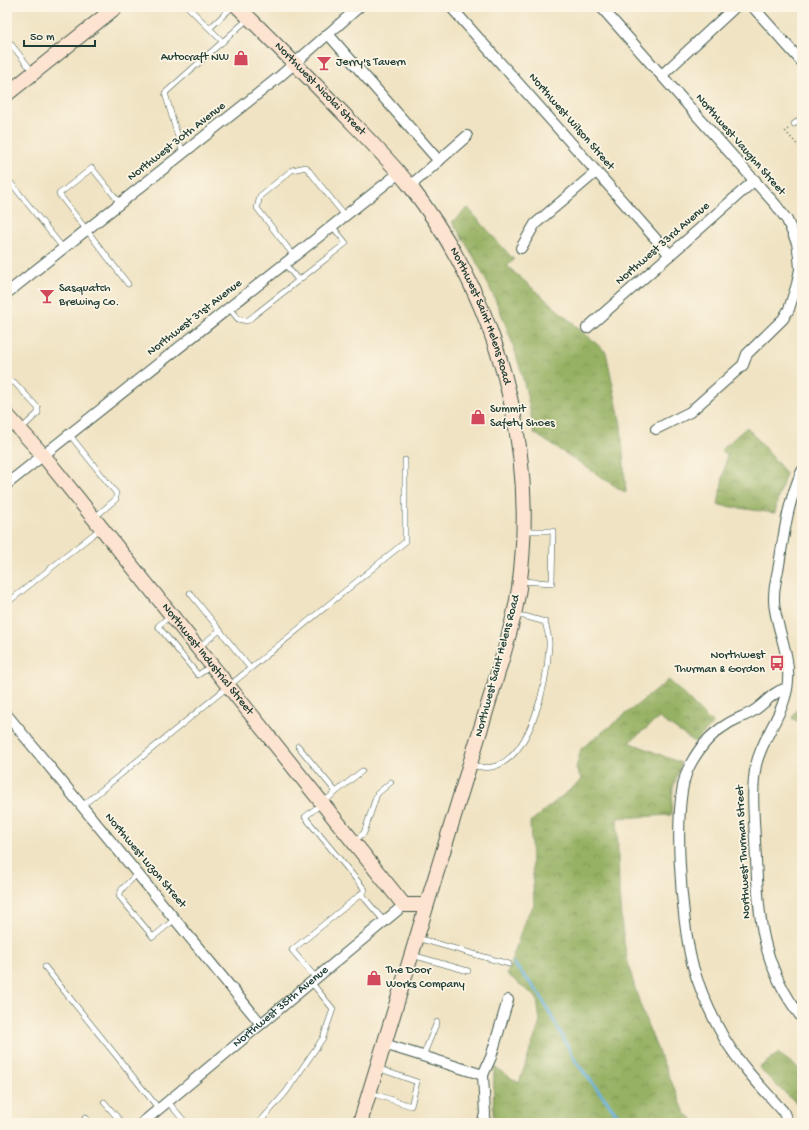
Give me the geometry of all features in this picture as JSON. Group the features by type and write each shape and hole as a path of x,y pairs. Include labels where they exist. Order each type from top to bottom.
{"main road":[{"path":"7,94 116,7"},
{"name":"Northwest Nicolai Street","path":"238,7 294,63 399,173"},
{"name":"Northwest Saint Helens Road","path":"360,1123 425,905 470,765 513,616 519,580 523,531 523,476 519,440 503,368 492,334 461,264 437,224 399,173"},
{"name":"Northwest Industrial Street","path":"7,415 43,455 197,649 404,905"},
{"path":"404,905 425,905"}],"street":[{"name":"Northwest 30th Avenue","path":"7,293 183,154 294,63 359,7"},
{"name":"Northwest Wilson Street","path":"451,7 670,255"},
{"name":"Northwest Vaughn Street","path":"601,7 755,180 787,220 797,243 800,269 791,303 783,319 747,354 743,365 690,412 656,429"},
{"path":"662,75 735,7"},
{"path":"753,7 802,62"},
{"path":"328,34 439,161"},
{"path":"410,186 467,136"},
{"path":"521,248 535,224 596,172"},
{"name":"Northwest 31st Avenue","path":"7,484 399,173"},
{"name":"Northwest 33rd Avenue","path":"587,328 755,180"},
{"name":"Northwest Thurman Street","path":"802,471 792,495 788,513 774,601 788,663 787,688 784,705 767,737 757,764 753,786 758,906 764,943 778,982 802,1018"},
{"path":"785,1119 747,1070 724,1037 704,994 692,963 684,916 679,813 685,775 708,740 724,726 756,710 774,694 787,688"},
{"name":"Northwest Luzon Street","path":"7,716 176,919 261,1024"},
{"name":"Northwest 35th Avenue","path":"142,1123 404,905"},
{"path":"482,1123 485,1114 483,1075 491,1057 508,1000"},
{"path":"384,1044 483,1075"}],"lane":[{"path":"188,7 223,42"},
{"path":"210,28 232,7"},
{"path":"183,154 165,93 249,18"},
{"path":"7,39 34,73"},
{"path":"794,124 802,118"},
{"path":"294,256 257,208 260,196 292,170 306,167 345,216"},
{"path":"120,203 92,168 59,194 128,284"},
{"path":"7,180 63,248"},
{"path":"229,308 238,319 247,321 346,243 332,226"},
{"path":"285,264 298,280"},
{"path":"7,383 14,382 38,408 38,413 20,429"},
{"path":"7,603 97,523 116,498 116,493 69,434"},
{"path":"82,806 405,542 405,460"},
{"path":"519,580 552,583 553,531 523,531"},
{"path":"190,593 250,668"},
{"path":"171,616 158,626 198,675 211,666"},
{"path":"470,765 492,768 510,758 525,740 532,723 544,681 549,645 545,622 524,616 513,616"},
{"path":"197,649 220,630"},
{"path":"298,746 336,792"},
{"path":"259,1123 286,1092 323,1038 333,1009 292,950 366,890 305,817 362,771"},
{"path":"353,841 364,833 377,794 391,782"},
{"path":"138,873 122,889 119,896 153,937 176,919"},
{"path":"361,894 384,921"},
{"path":"416,938 509,964"},
{"path":"411,955 468,971"},
{"path":"45,967 159,1109"},
{"path":"423,1056 437,1022"},
{"path":"369,1092 411,1106 416,1082 376,1068"},
{"path":"104,1102 122,1123"},
{"path":"168,1102 186,1123"},
{"path":"85,1117 90,1123"}],"path":[{"path":"794,124 786,131 802,150"}],"green space":[{"path":"468,208 514,260 507,266 606,352 621,425 626,493 534,433 523,377 505,323 481,271 452,222"},
{"path":"747,427 786,473 775,513 718,505 727,455 721,450"},
{"path":"669,680 713,724 695,742 659,718 629,742 681,763 673,788 671,815 617,818 619,894 626,951 641,1006 654,1042 685,1113 698,1123 491,1123 493,1118 494,1067 519,1083 540,1022 537,998 507,974 526,917 534,905 530,822 582,780 576,768 581,749"},
{"path":"802,700 802,724 792,718"},
{"path":"778,1053 802,1071 802,1103 799,1105 759,1068"}],"waterway":[{"path":"513,963 539,993 576,1062 624,1123"}],"place":[{"name":"Autocraft NW","path":"241,58"},
{"name":"Jerry's Tavern","path":"324,63"},
{"name":"Sasquatch Brewing Co.","path":"47,296"},
{"name":"Summit Safety Shoes","path":"478,417"},
{"name":"Northwest Thurman & Gordon","path":"777,663"},
{"name":"The Door Works Company","path":"374,978"}]}
